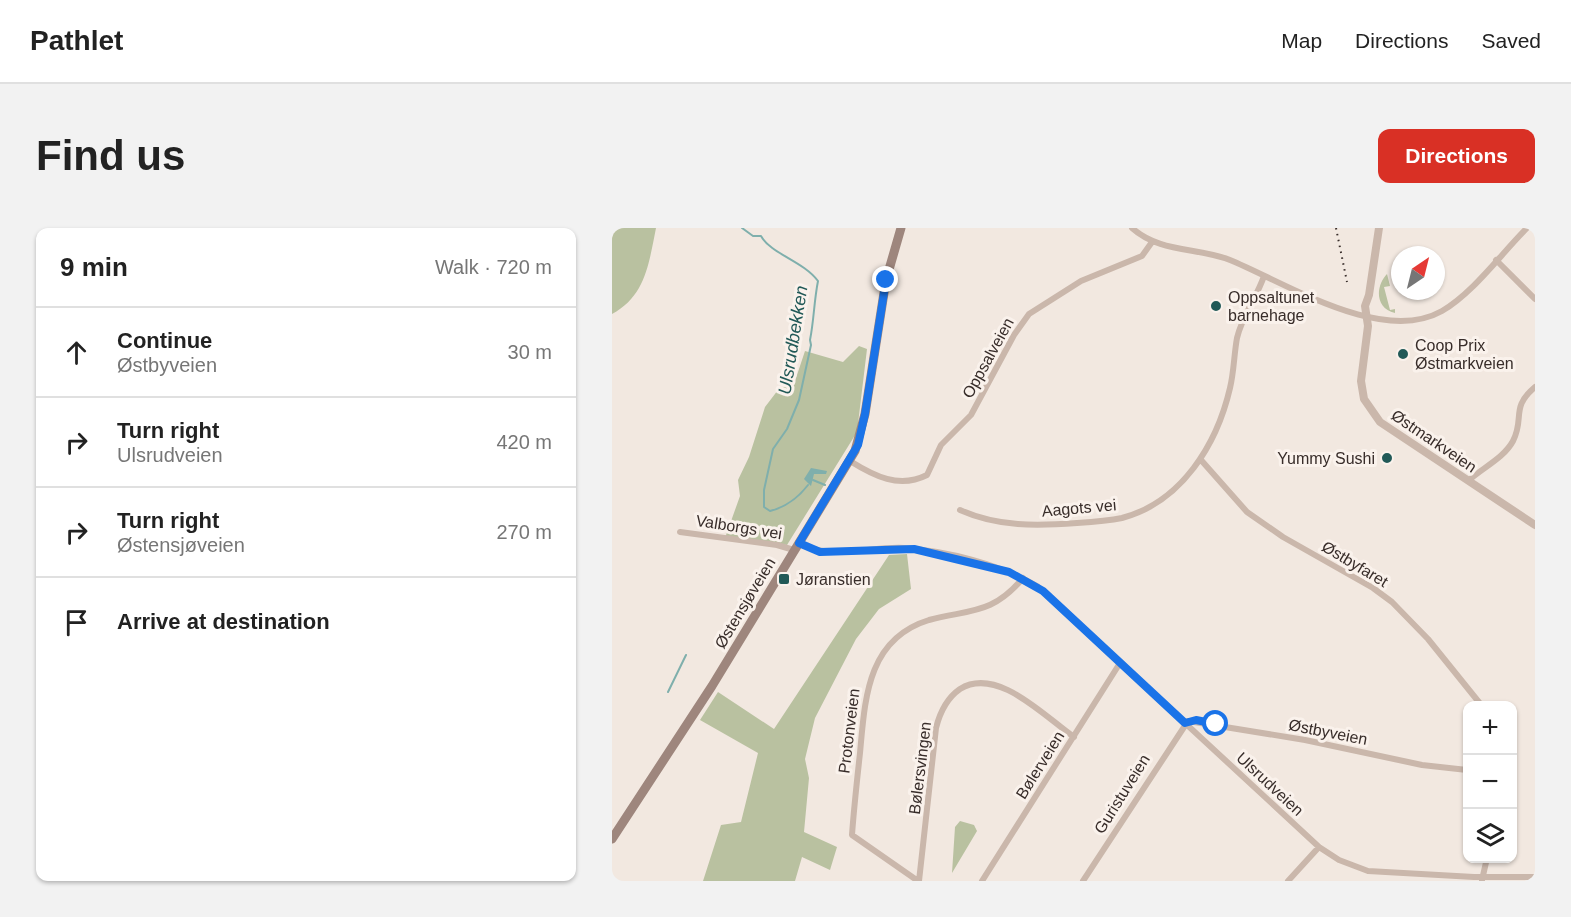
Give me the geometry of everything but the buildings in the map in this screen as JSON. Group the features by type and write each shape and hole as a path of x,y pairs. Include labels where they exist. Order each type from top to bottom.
{"main road":[{"name":"Østensjøveien","path":"612,839 697,710 850,461 862,431 886,280 902,228"}],"street":[{"path":"1132,228 1152,242 1221,256 1341,309 1368,316 1404,320 1432,315 1454,302 1527,228"},
{"name":"Østmarkveien","path":"1379,228 1369,295 1373,307 1368,316 1361,381 1368,407 1380,422 1535,525"},
{"name":"Oppsalveien","path":"850,461 885,480 911,481 927,475 941,445 975,409 1014,335 1029,315 1081,281 1142,256 1152,242"},
{"path":"1496,260 1535,299"},
{"name":"Aagots vei","path":"960,510 1017,525 1059,524 1121,518 1141,511 1164,497 1201,460 1224,409 1231,383 1237,339 1264,276"},
{"path":"1468,481 1507,450 1516,433 1521,402 1535,387"},
{"name":"Østbyfaret","path":"1201,460 1247,512 1283,537 1392,602 1435,647 1479,701"},
{"name":"Valborgs vei","path":"680,532 797,546"},
{"name":"Ulsrudveien","path":"797,546 820,552 889,548 926,551 1009,572 1023,578 1043,591 1318,847 1339,860 1368,870 1483,879 1535,877"},
{"name":"Protonveien","path":"919,881 852,835 864,702 869,680 883,654 907,631 926,621 977,611 1011,591 1023,578"},
{"name":"Bølerveien","path":"982,881 1120,663"},
{"name":"Bølersvingen","path":"919,881 936,728 944,706 955,693 980,682 997,684 1074,736"},
{"name":"Østbyveien","path":"1185,723 1196,720 1422,765 1463,770"},
{"name":"Guristuveien","path":"1083,881 1185,723"},
{"path":"1288,881 1318,847"},
{"path":"1483,879 1486,863"}],"green space":[{"path":"612,228 656,228 648,265 639,288 623,307 612,314"},
{"path":"1387,274 1390,286 1384,287 1390,310 1395,309 1395,313 1383,306 1380,301 1379,290"},
{"path":"859,346 867,349 857,432 787,545 725,538 740,496 738,480 749,457 765,407 778,390 795,381 805,351 843,362"},
{"path":"907,554 911,589 879,609 856,639 815,718 805,759 809,778 804,832 837,847 830,870 802,857 795,881 703,881 721,825 741,822 758,753 700,720 718,692 774,729 889,555"},
{"path":"960,821 974,825 977,831 952,873 955,827"}],"water":[{"path":"811,468 827,471 826,474 814,474 811,486 804,479"}],"waterway":[{"name":"Ulsrudbekken","path":"742,228 753,236 761,236 772,248 804,268 818,281 811,345 799,400 787,429 773,449 764,490 764,507 770,511 781,507 796,498 808,485"},
{"name":"Ulsrudbekken","path":"813,480 825,485"},
{"path":"668,692 686,655"}],"railway":[{"path":"1336,228 1347,282"}],"place":[{"name":"Oppsaltunet barnehage","path":"1216,306"},
{"name":"Coop Prix Østmarkveien","path":"1403,354"},
{"name":"Yummy Sushi","path":"1387,458"},
{"name":"Jøranstien","path":"784,579"}],"route":[{"path":"886,280 858,445 799,543 820,552 914,549 956,557 1023,578 1043,591 1185,723 1196,720 1216,724"}]}
